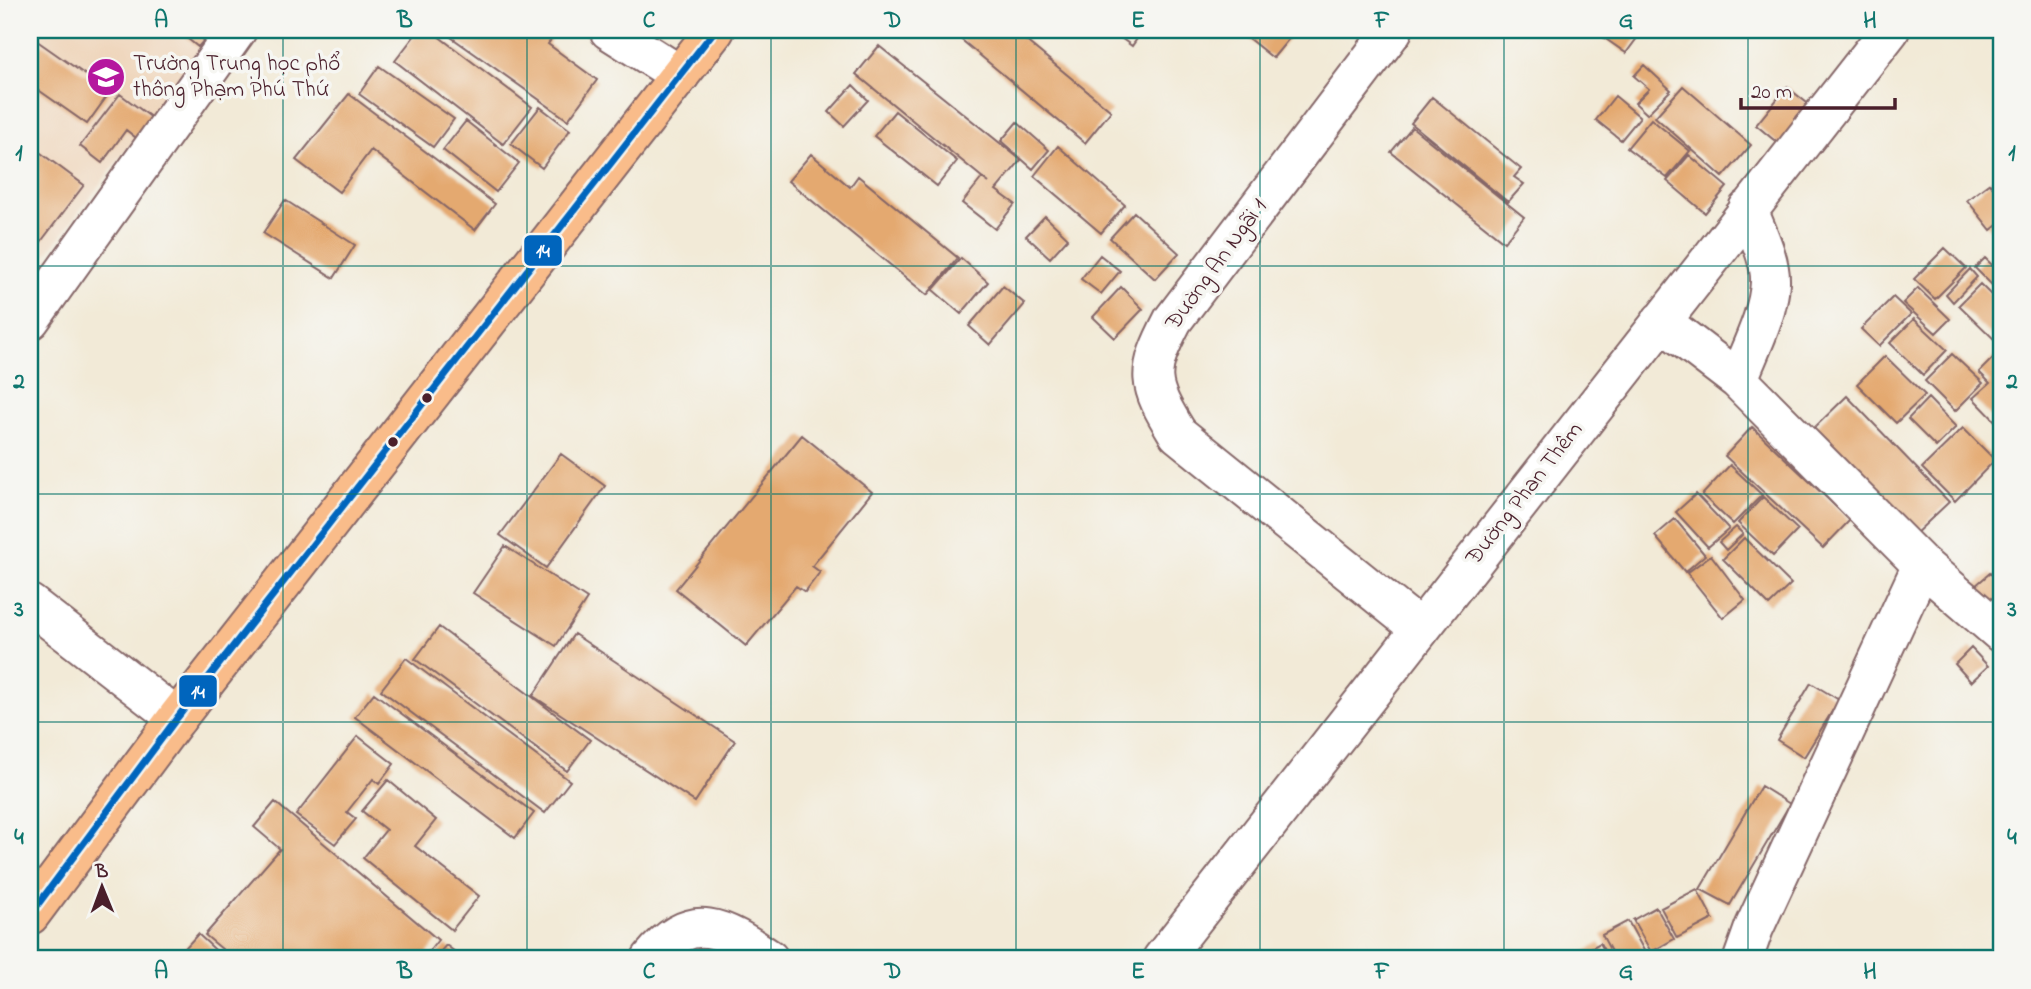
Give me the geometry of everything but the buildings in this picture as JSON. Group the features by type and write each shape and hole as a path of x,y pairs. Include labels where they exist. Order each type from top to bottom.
{"main road":[{"path":"30,915 177,718 715,30"}],"street":[{"path":"30,320 237,30"},
{"path":"609,30 680,75"},
{"name":"Đường An Ngãi 1","path":"1393,30 1173,320 1154,357 1155,396 1178,434 1419,628"},
{"name":"Đường Phan Thêm","path":"1162,959 1890,30"},
{"path":"1738,380 1767,302 1770,282 1768,267 1748,209"},
{"path":"1661,321 1738,380 1922,565 2001,633"},
{"path":"1743,959 1754,928 1922,565"},
{"path":"30,604 177,718"},
{"path":"651,959 675,936 690,928 705,926 737,938 769,959"}],"shaded area":[{"name":"Trường Trung học phổ thông Phạm Phú Thứ","path":"30,30 218,30 30,276"}],"transit line":[{"name":"14","path":"30,915 177,718 715,30"}],"place":[{"name":"Trường Trung học phổ thông Phạm Phú Thứ","path":"106,77"}]}
